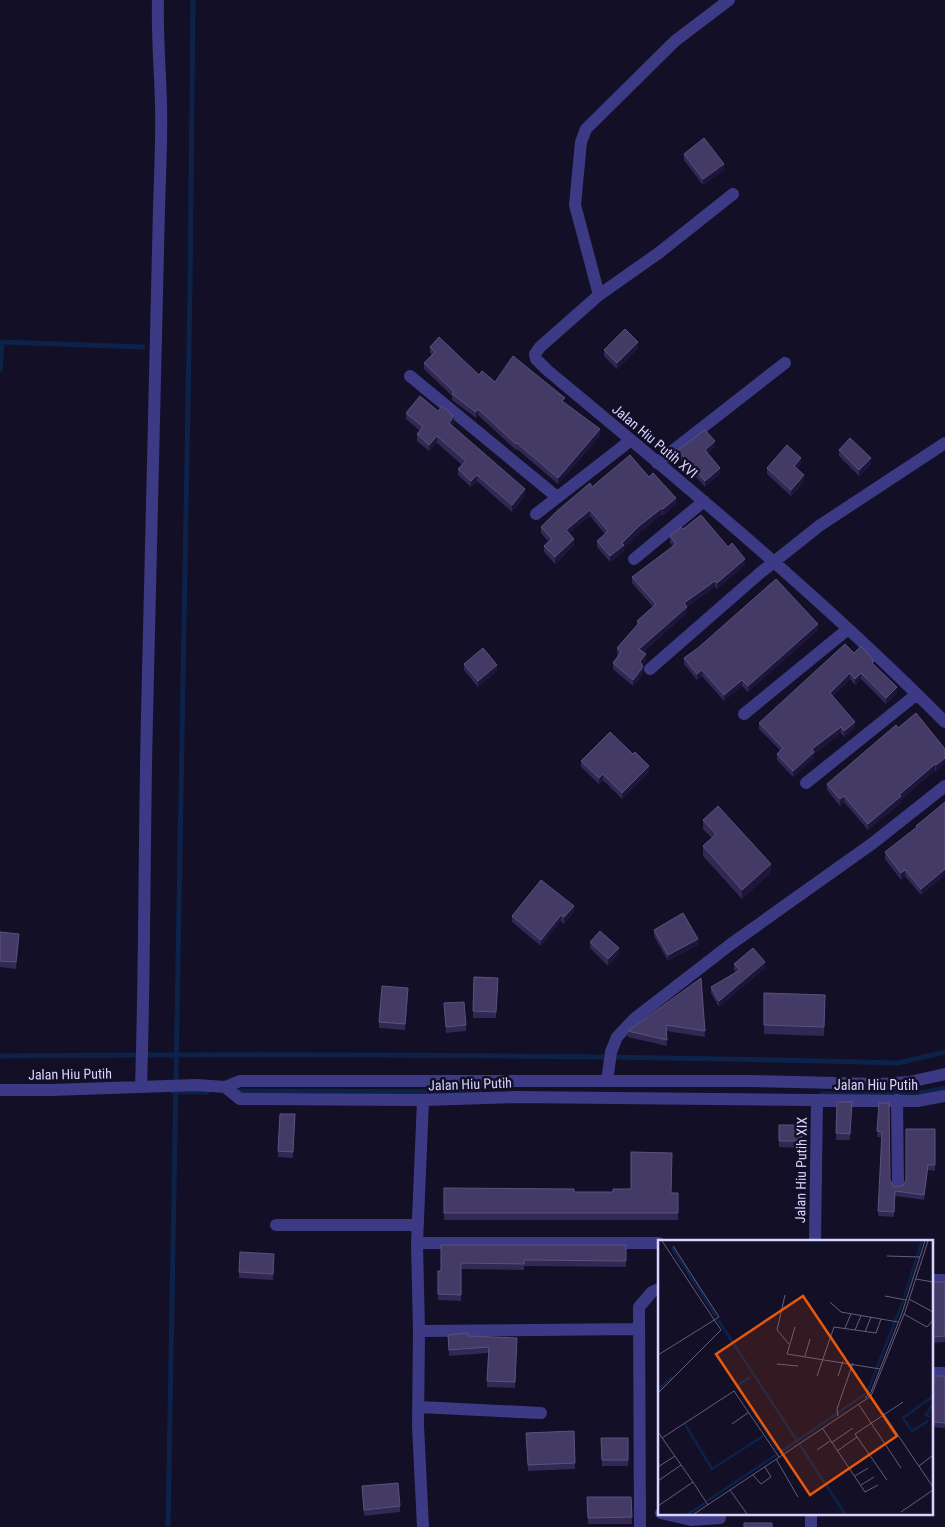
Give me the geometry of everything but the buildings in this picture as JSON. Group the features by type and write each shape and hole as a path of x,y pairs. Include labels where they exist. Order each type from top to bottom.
{"street":[{"path":"144,1087 146,949 144,882 161,115 157,33 158,0"},
{"path":"599,295 575,204 581,142 586,129 675,41 729,0"},
{"name":"Jalan Hiu Putih XVI","path":"733,194 660,252 599,295 540,346 535,354 536,359 775,562 945,722"},
{"path":"658,463 785,363"},
{"path":"410,376 557,497"},
{"path":"536,514 631,440"},
{"path":"650,669 819,526 945,443"},
{"path":"634,558 704,501"},
{"path":"744,714 848,629"},
{"path":"806,783 917,694"},
{"path":"607,1081 611,1052 617,1037 634,1019 731,944 873,843 945,786"},
{"path":"225,1087 240,1081 720,1081 880,1084 909,1082 945,1074"},
{"path":"720,1081 720,1099"},
{"name":"Jalan Hiu Putih","path":"0,1090 225,1087 240,1099 423,1100 515,1097 917,1101 945,1096"},
{"path":"423,1100 417,1243 423,1527"},
{"name":"Jalan Hiu Putih XIX","path":"815,1240 818,1100"},
{"path":"897,1100 898,1185"},
{"path":"276,1225 418,1225"},
{"path":"417,1243 658,1243"},
{"path":"932,1280 945,1280"},
{"path":"640,1527 639,1307 652,1292 658,1289"},
{"path":"419,1331 638,1329"},
{"path":"932,1373 945,1373"},
{"path":"419,1407 541,1413"},
{"path":"640,1508 658,1512"},
{"path":"664,1514 691,1520 720,1518"},
{"path":"811,1514 811,1527"}],"waterway":[{"path":"168,1527 190,289 193,0"},
{"path":"0,370 2,342 143,347"},
{"path":"0,1056 449,1055 898,1063 945,1052"},
{"path":"821,1094 925,1092 945,1088"},
{"path":"233,1091 480,1092"},
{"path":"173,1092 207,1092"}]}
